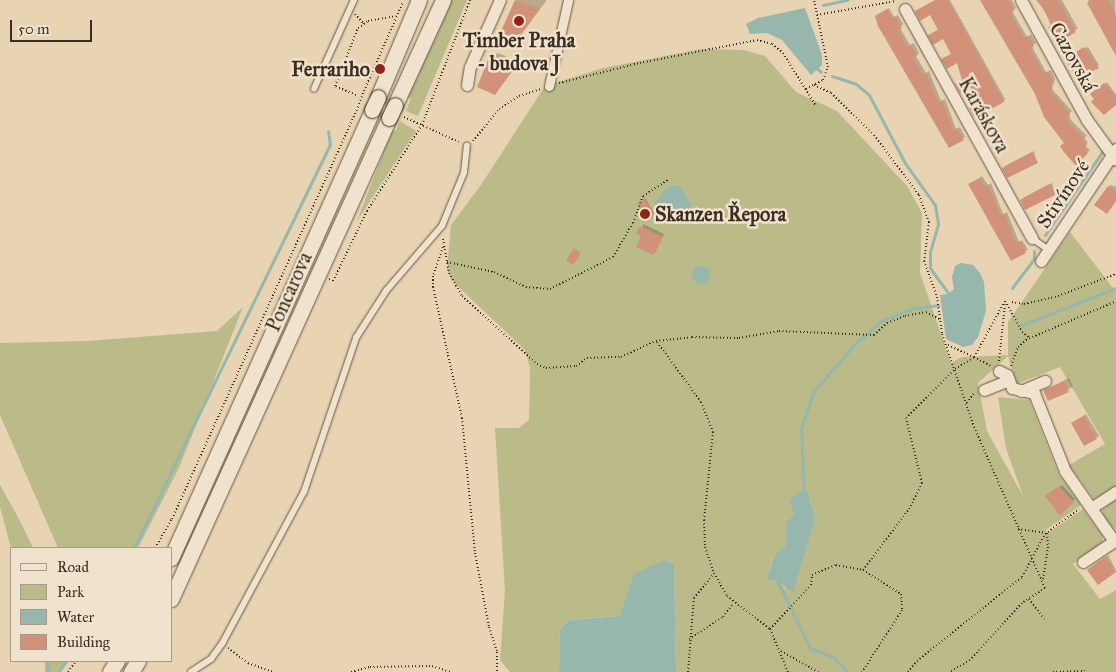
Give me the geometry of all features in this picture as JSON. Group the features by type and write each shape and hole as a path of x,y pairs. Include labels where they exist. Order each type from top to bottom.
{"main road":[{"name":"Poncarova","path":"172,556 368,101 419,0"},
{"name":"Poncarova","path":"172,598 318,275 395,113 443,0"}],"street":[{"path":"467,85 470,67 500,0"},
{"path":"548,86 568,0"},
{"name":"Cazovská","path":"1021,0 1087,120 1115,154"},
{"name":"Karáskova","path":"905,9 1032,238"},
{"name":"Stivínové","path":"1041,261 1115,154"},
{"path":"984,390 1005,375 1012,388 1034,394 1065,470 1115,540 1083,562"},
{"path":"1021,390 1045,381"},
{"path":"1089,506 1116,492"}],"lane":[{"path":"314,89 354,0"},
{"path":"191,672 211,660 222,644 304,492 356,338 386,291 442,226 464,173 467,146"},
{"path":"1032,238 1048,249"}],"path":[{"path":"156,547 176,511 368,101 396,16 404,0"},
{"path":"318,275 333,281 367,211 422,125 470,0"},
{"path":"806,89 825,78 828,67 814,0"},
{"path":"818,15 886,0 902,3 905,9"},
{"path":"356,95 335,86 358,28 368,21 396,16"},
{"path":"395,113 467,146 482,133 498,109 519,96 604,70 752,40 778,48 816,106"},
{"path":"814,85 831,93 874,135 920,195 929,222 924,261 937,297 947,345 974,427 1018,529 1043,579 1045,588 1022,603 970,660 948,672"},
{"path":"447,262 494,272 526,287 550,288 613,257 633,223 643,196 668,180"},
{"path":"442,226 447,262 462,296 537,364 546,368 576,366 587,358 621,357 656,341 692,337 739,338 779,331 874,335 887,323 905,316 926,312 941,320"},
{"path":"444,244 432,276 433,287 462,418 475,553 488,627 498,652 496,672"},
{"path":"1012,302 1024,304 1058,296 1116,274"},
{"path":"1006,301 1022,332 1030,338"},
{"path":"863,570 909,509 922,483 906,418 955,369 974,357 1006,301"},
{"path":"1005,375 998,352 1006,301"},
{"path":"1005,375 1018,347 1030,338 1116,301"},
{"path":"656,341 701,402 713,432 704,520 705,547 714,573 734,602 770,629 781,651 788,672"},
{"path":"947,345 974,357 1005,375"},
{"path":"1018,529 1035,534 1048,532 1089,506"},
{"path":"908,672 917,661 1022,577 1048,532"},
{"path":"1043,579 1048,548 1048,532"},
{"path":"770,629 776,620 811,585 812,575 836,565 863,570 901,594 902,610 862,672"},
{"path":"688,672 689,639 694,598 714,573"},
{"path":"1029,599 1044,619"},
{"path":"689,639 723,618 734,602"},
{"path":"222,644 248,663 273,672"},
{"path":"781,651 818,672"},
{"path":"351,672 370,667 432,666 451,672"},
{"path":"1053,672 1085,671"}],"green space":[{"path":"450,0 467,0 418,116 406,111 411,99 407,97"},
{"path":"701,49 743,50 765,56 796,92 837,111 907,186 922,213 920,273 951,363 962,357 1008,355 1008,322 1070,232 1116,292 1116,486 1094,499 1069,465 1105,444 1060,367 1016,384 1008,356 978,383 987,431 1023,496 1006,448 998,397 1029,400 1059,475 1081,505 1046,530 1048,533 1083,509 1103,536 1102,543 1073,564 1100,599 1116,590 1116,672 676,672 674,565 633,574 620,616 569,620 560,630 559,672 510,672 500,660 505,591 495,428 519,428 529,420 530,368 525,350 451,280 447,269 451,225 481,185 545,86 603,68","holes":["800,490 808,492 815,519 785,588 775,580 766,579 775,555 786,545 786,522 794,514"]},
{"path":"400,121 416,131 357,221 392,130 396,131"},
{"path":"243,307 179,468 139,547 58,547 0,415 0,343 87,341 217,331"},
{"path":"0,485 33,547 11,547 0,507"},
{"path":"1116,499 1116,530 1105,520 1102,510"},
{"path":"45,662 68,662 61,672 45,672"}],"water":[{"path":"805,8 822,55 822,65 811,75 782,40 767,33 750,34 746,24 758,18"},
{"path":"676,185 680,186 691,205 687,220 678,224 661,216 654,204 667,188"},
{"path":"961,263 973,265 980,273 984,282 986,311 978,337 972,345 963,347 946,339 940,295 948,294 954,289 952,277 955,266"},
{"path":"701,266 707,269 710,275 707,281 701,284 695,281 692,275 695,269"},
{"path":"800,490 808,492 815,519 793,592 775,580 766,580 775,555 786,545 786,522 794,514 790,501"},
{"path":"665,560 674,565 676,672 559,672 560,630 569,620 620,616 633,574"}],"building":[{"name":"Timber Praha - budova J","path":"515,0 540,9 512,47 497,40"},
{"path":"935,0 948,0 1004,102 974,117 969,108 978,103 970,87 960,93 955,84 962,80 957,63 947,69 941,59 951,54 943,39 933,45 928,35 938,30 930,15 920,21 915,11"},
{"path":"980,0 1009,0 1014,11 1010,13 1024,38 1028,36 1034,46 1030,49 1044,74 1048,72 1054,82 1050,84 1053,90 1050,91 1070,114 1067,117 1069,123 1085,139 1083,141 1087,145 1084,149 1088,153 1076,166 1060,146 1064,143 1044,117 1035,94"},
{"path":"1038,0 1058,0 1076,32 1061,41 1058,36 1054,38 1048,27 1052,25"},
{"path":"1091,0 1108,0 1116,14 1116,56 1087,3"},
{"path":"887,9 892,18 895,16 902,28 898,30 907,47 911,45 917,56 913,58 923,75 926,73 938,103 942,101 954,131 957,128 964,140 949,148 878,26 875,16"},
{"path":"1084,47 1099,68 1081,77 1078,72 1074,74 1068,64 1072,61 1069,56"},
{"path":"488,60 512,71 495,95 477,87"},
{"path":"1104,83 1116,97 1116,105 1104,115 1091,102 1094,99 1090,94"},
{"path":"1032,152 1038,163 1007,178 1002,168"},
{"path":"980,178 985,187 988,185 1001,216 1004,214 1016,243 1020,241 1026,253 1011,261 968,184"},
{"path":"1049,184 1055,195 1025,210 1020,200"},
{"path":"1108,186 1116,192 1116,201 1107,214 1094,205"},
{"path":"644,198 655,215 648,220 637,204"},
{"path":"640,226 663,237 654,255 636,247 641,236 636,234"},
{"path":"574,248 581,253 573,265 566,260"},
{"path":"1065,381 1069,392 1048,401 1043,390"},
{"path":"1084,416 1097,439 1084,446 1071,423"},
{"path":"1059,486 1074,502 1060,516 1045,496"},
{"path":"1105,557 1116,572 1098,585 1087,570"}],"waterway":[{"path":"823,5 847,0"},
{"path":"816,68 821,72"},
{"path":"832,76 856,84 869,95 905,163 935,205 938,224 930,252 930,268 951,297"},
{"path":"134,547 330,145 328,131"},
{"path":"1045,235 1102,152"},
{"path":"1012,288 1034,259 1034,251"},
{"path":"1022,325 1116,288"},
{"path":"804,494 801,428 814,391 855,344 883,320 915,308 938,305"},
{"path":"776,578 810,648 834,657 847,672"},
{"path":"46,662 49,672"},
{"path":"58,672 65,662"}],"place":[{"name":"Timber Praha - budova J","path":"519,21"},
{"name":"Ferrariho","path":"380,69"},
{"name":"Skanzen Řepora","path":"645,214"}]}
